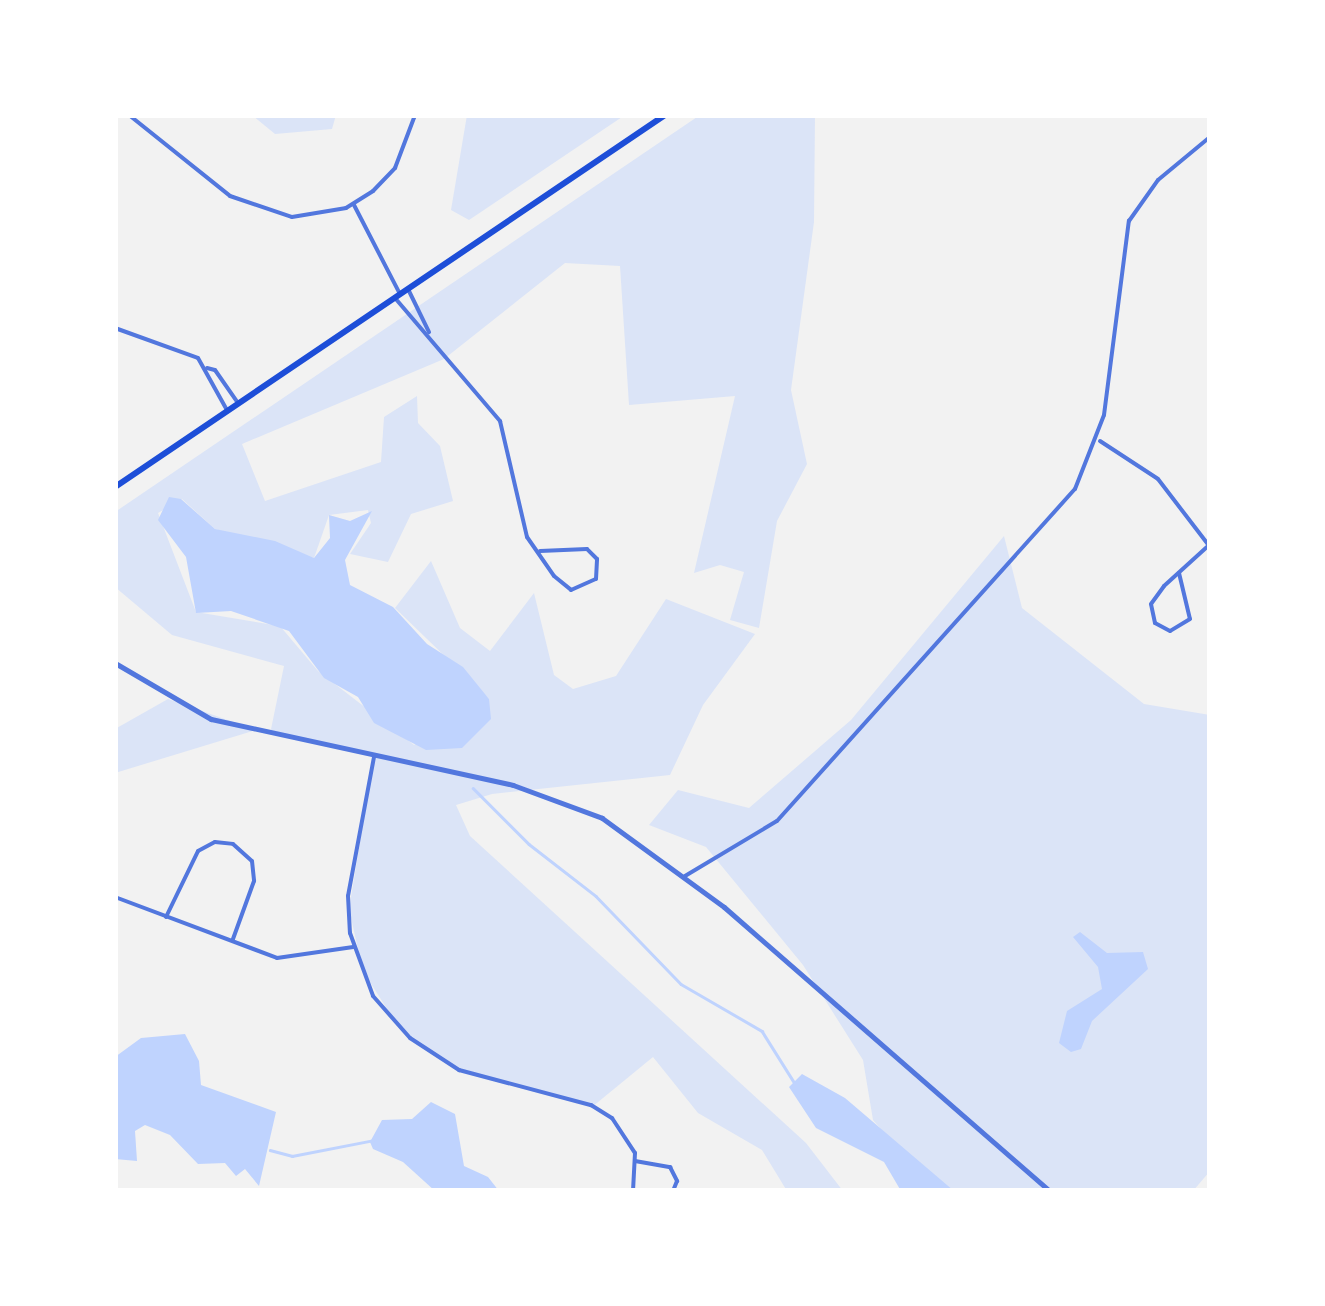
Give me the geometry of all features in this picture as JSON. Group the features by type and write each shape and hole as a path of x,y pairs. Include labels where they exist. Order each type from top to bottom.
{"main road":[{"path":"115,488 664,115"}],"street":[{"path":"128,115 230,196 260,211 292,217 354,204 395,168 415,115"},
{"path":"685,876 777,822 1052,519 1082,479 1098,440 1130,221 1158,180 1210,137"},
{"path":"354,204 397,296 500,421 520,484 524,527 554,576 571,590 596,578 597,559 587,548 540,552"},
{"path":"408,289 428,332"},
{"path":"115,328 180,348 215,370 238,403"},
{"path":"207,368 227,410"},
{"path":"1098,440 1158,479 1210,546 1179,573 1151,604 1155,622 1170,631 1190,618 1179,573"},
{"path":"115,662 210,719 558,798 618,828 685,876 1050,1191"},
{"path":"374,757 348,896 353,947 373,996 410,1038 459,1070 591,1105 622,1129 635,1162 633,1191"},
{"path":"166,918 198,851 215,842 233,844 252,860 254,882 232,942"},
{"path":"115,896 277,958 353,947"},
{"path":"635,1162 670,1167 677,1180 673,1191"}],"shaded area":[{"path":"252,115 336,115 332,129 275,134"},
{"path":"467,115 625,115 469,220 451,210"},
{"path":"700,115 815,115 814,222 791,390 807,464 777,521 759,628 730,620 744,572 720,565 694,573 735,396 629,405 620,266 565,263 444,359 242,444 265,501 381,462 384,417 417,396 418,423 440,446 453,501 411,514 388,562 350,554 371,523 368,510 329,515 314,558 215,529 182,499 158,513 196,612 280,626 318,671 414,745 489,699 395,608 431,561 460,628 490,651 534,593 554,675 573,689 616,676 666,599 755,634 703,705 670,775 492,794 456,805 470,836 806,1143 843,1191 787,1191 762,1150 698,1113 653,1057 592,1107 471,1075 401,1031 363,971 349,909 374,757 270,734 284,666 172,635 115,587 115,512"},
{"path":"1004,536 1022,608 1144,704 1210,715 1210,1171 1193,1191 935,1191 873,1120 863,1060 803,965 706,847 649,825 678,790 749,808 851,720"},
{"path":"168,699 256,730 115,773 115,729"}],"water":[{"path":"169,497 181,499 215,529 275,541 314,558 330,538 329,515 350,521 372,511 345,560 350,585 393,607 427,644 463,667 489,699 491,719 462,748 426,750 374,723 358,697 324,678 289,631 231,611 196,613 186,557 158,520"},
{"path":"1080,932 1107,953 1143,952 1148,969 1092,1021 1081,1049 1071,1052 1059,1043 1067,1011 1102,989 1098,967 1073,937"},
{"path":"185,1034 199,1061 201,1085 276,1112 259,1186 245,1169 236,1176 225,1163 198,1164 170,1135 145,1125 135,1131 137,1161 115,1159 115,1057 141,1038"},
{"path":"802,1074 845,1098 954,1191 901,1191 884,1162 816,1128 789,1087"},
{"path":"431,1102 455,1114 464,1166 488,1177 499,1191 435,1191 403,1162 373,1149 370,1142 382,1120 412,1119"}],"waterway":[{"path":"473,788 529,844 596,896 681,984 762,1031 794,1082"},
{"path":"270,1150 292,1156 374,1140"}]}
